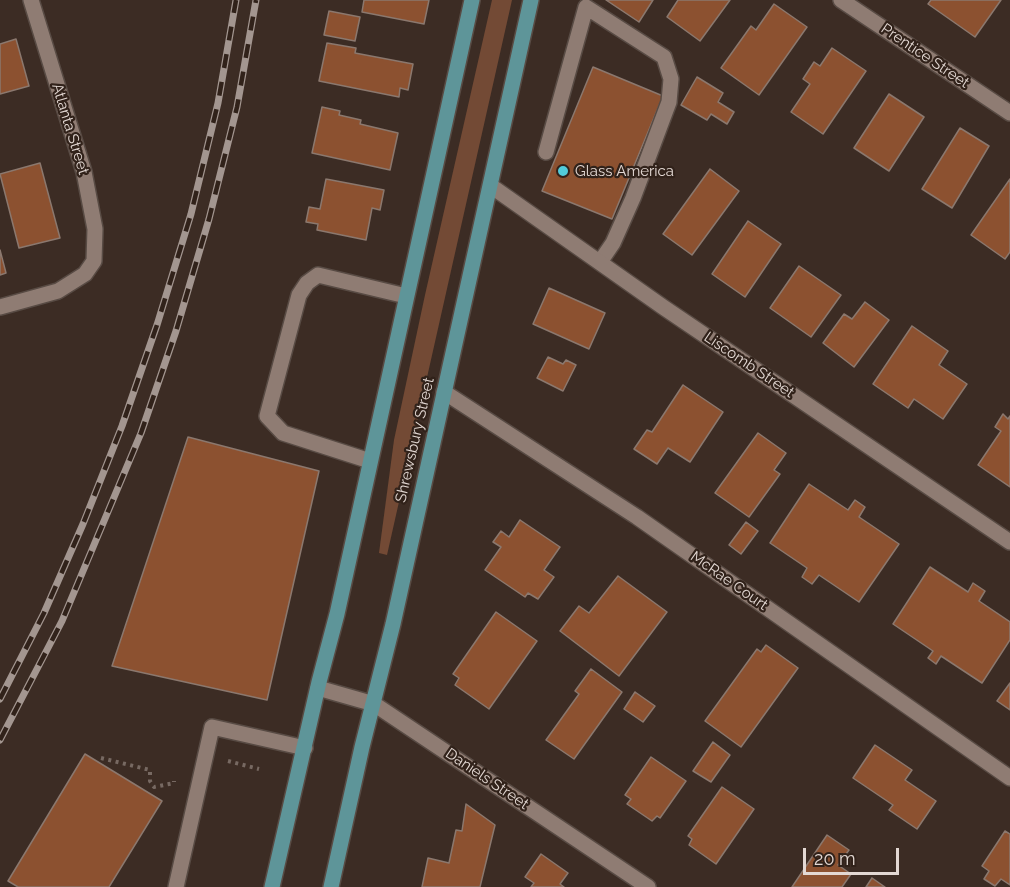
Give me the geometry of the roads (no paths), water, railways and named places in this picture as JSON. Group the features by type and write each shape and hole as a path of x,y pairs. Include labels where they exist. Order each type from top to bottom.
{"main road":[{"path":"272,887 337,614 472,0"},
{"name":"Shrewsbury Street","path":"331,887 491,186 531,0"}],"street":[{"name":"Atlanta Street","path":"0,307 58,291 85,274 94,261 95,229 84,172 31,0"},
{"name":"Prentice Street","path":"841,0 1010,113"},
{"path":"546,152 586,7 664,57 671,79 669,102 633,198 613,243 600,262"},
{"name":"Liscomb Street","path":"491,186 1010,542"},
{"path":"370,461 283,433 267,416 299,295 307,282 318,274 406,296"},
{"name":"McRae Court","path":"444,392 637,517 1010,778"},
{"name":"Daniels Street","path":"318,688 374,704 648,887"},
{"path":"176,887 212,727 305,748"}],"railway":[{"path":"0,699 44,613 83,524 122,426 157,325 191,214 218,103 236,0"},
{"path":"0,740 62,621 141,433 176,331 209,219 237,107 256,0"}],"place":[{"name":"Glass America","path":"563,171"}]}
